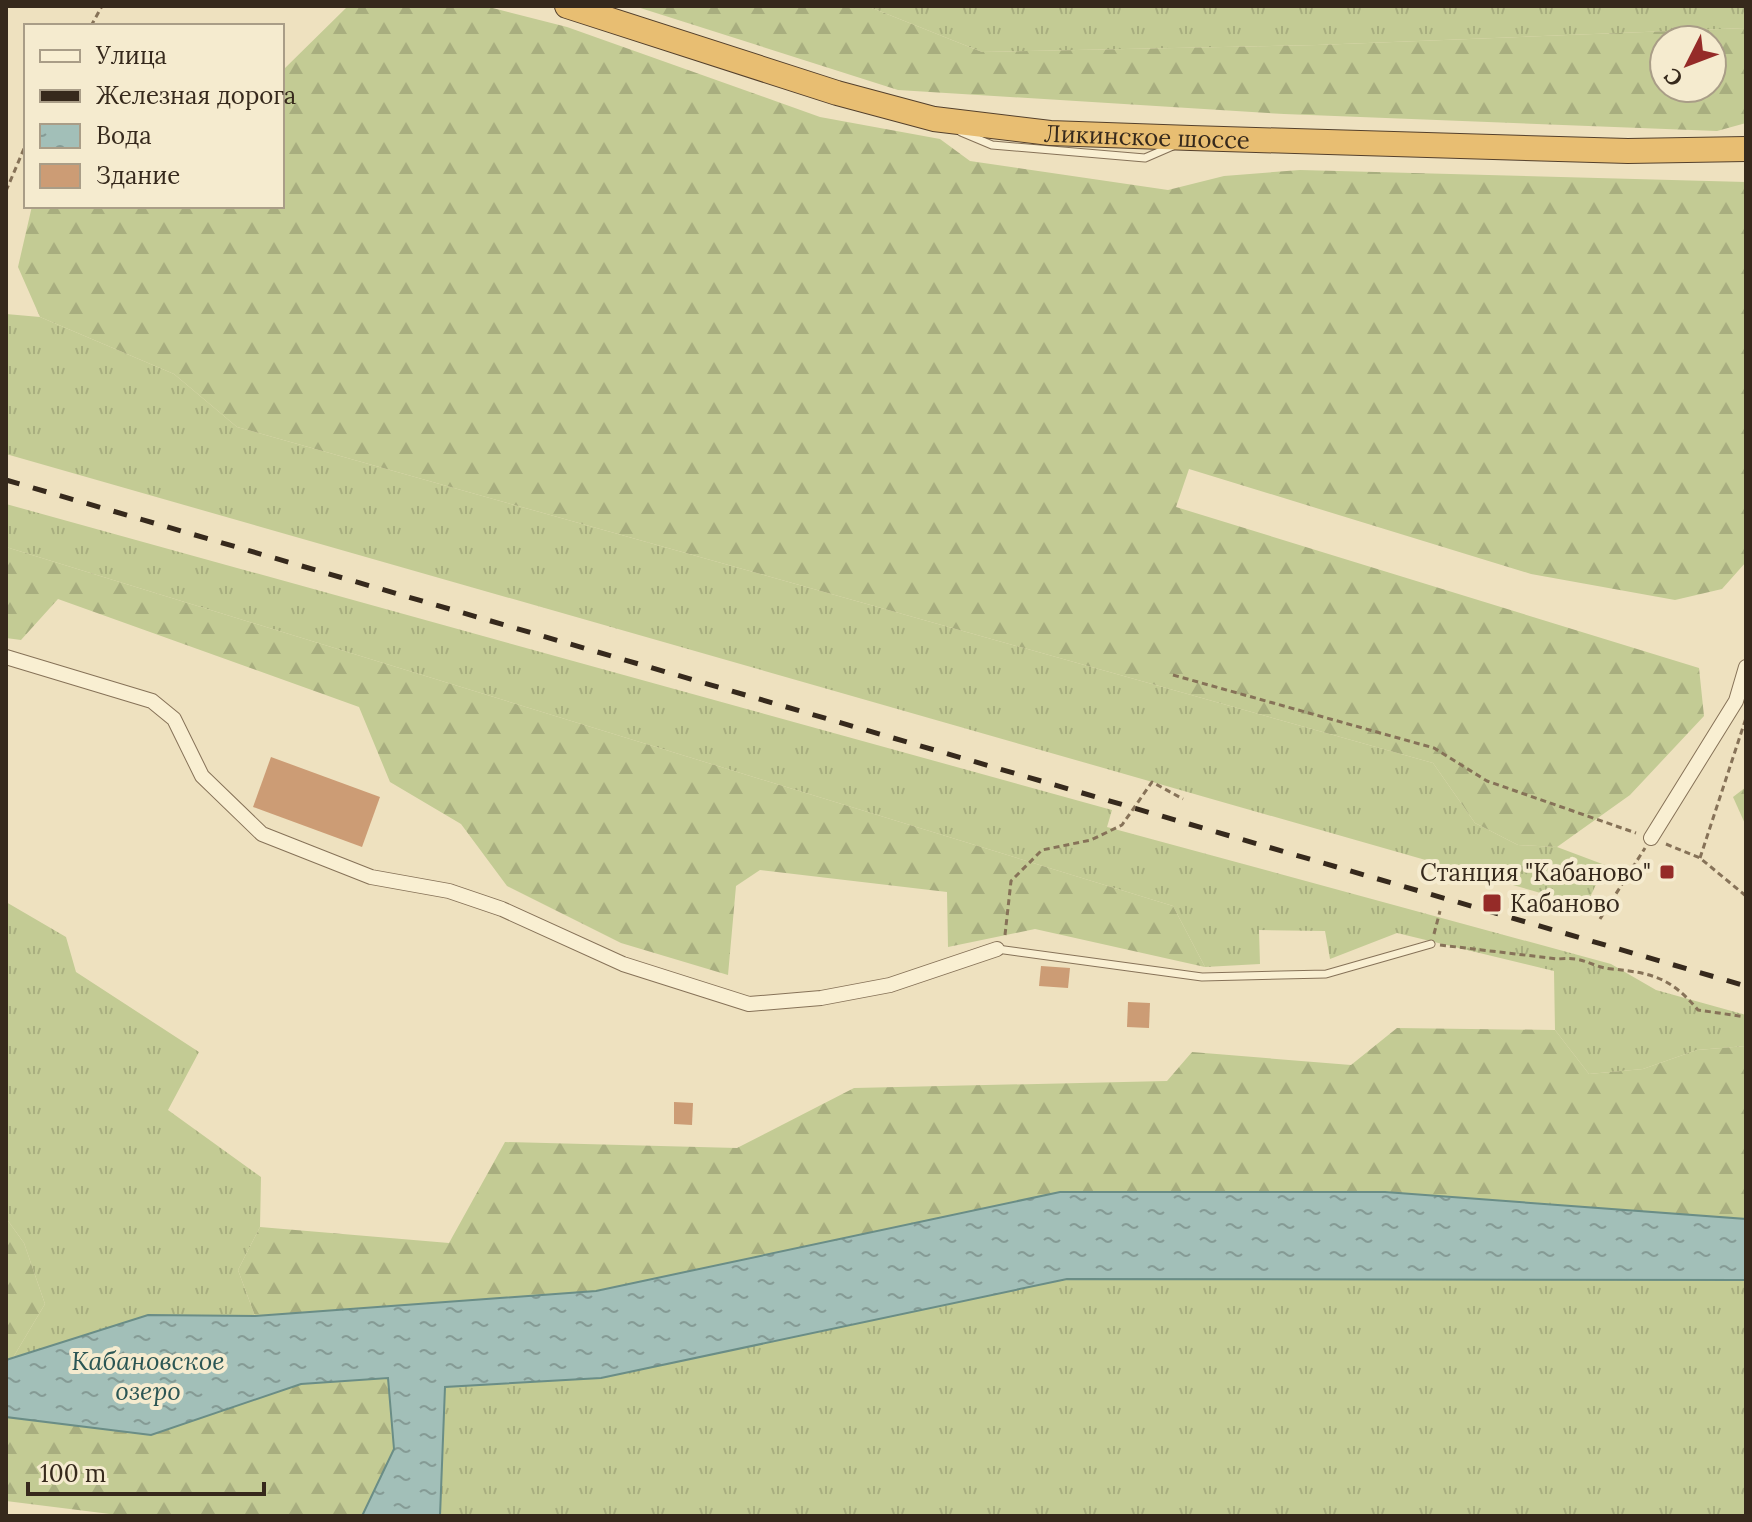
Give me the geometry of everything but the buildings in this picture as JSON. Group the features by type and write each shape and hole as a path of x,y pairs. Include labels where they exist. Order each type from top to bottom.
{"highway":[{"name":"Ликинское шоссе","path":"567,6 837,93 934,119 1050,133 1628,151 1746,149"}],"street":[{"path":"6,657 152,701 174,719 202,776 262,834 371,877 449,891 502,909 623,964 749,1004 821,998 890,985 997,949"},
{"path":"1651,838 1741,702 1746,667"}],"lane":[{"path":"997,949 1202,977 1326,974 1431,944"}],"path":[{"path":"92,24 102,6"},
{"path":"6,191 24,149"},
{"path":"1173,675 1434,748 1487,781 1700,858 1746,896"},
{"path":"1700,858 1746,718"},
{"path":"997,949 1005,934 1011,881 1042,850 1091,840 1122,825 1152,782 1183,799"},
{"path":"1600,919 1651,838"},
{"path":"1440,911 1431,944 1558,959 1576,958 1611,969 1630,968 1679,988 1698,1010 1746,1017"}],"green space":[{"path":"348,6 485,6 567,27 820,117 940,139 970,161 1168,190 1224,176 1300,170 1746,182 1746,562 1722,589 1675,600 1531,574 1189,469 1176,507 1699,668 1704,716 1630,795 1557,847 1518,845 1475,823 1433,763 237,427 174,374 40,317 18,267 32,208 284,208 284,69"},
{"path":"634,6 867,6 982,52 1317,45 1648,32 1648,104 1728,104 1728,29 1746,28 1746,123 1717,131 1284,114 898,90"},
{"path":"867,6 1746,6 1746,28 1728,29 1728,24 1648,24 1648,32 1317,45 982,52"},
{"path":"6,314 40,317 174,374 237,427 1433,763 1475,823 1518,845 1557,847 1605,865 1586,906 6,454"},
{"path":"6,504 1112,810 1107,827 1611,964 1656,990 1746,1015 1746,1046 1697,1050 1643,1069 1589,1074 1555,1030 1554,971 1397,933 1330,959 1325,931 1259,930 1260,964 1205,967 1173,906 6,547"},
{"path":"6,547 1173,906 1205,967 1035,929 948,947 947,892 760,870 736,886 728,975 621,943 507,886 461,824 390,782 359,707 58,599 21,640 6,638"},
{"path":"1746,787 1746,826 1733,797"},
{"path":"6,902 66,937 76,972 199,1052 168,1110 261,1177 260,1227 238,1270 255,1316 148,1315 11,1361 45,1304 24,1243 6,1218"},
{"path":"1397,1028 1555,1030 1589,1074 1643,1069 1697,1050 1746,1046 1746,1219 1385,1192 1060,1192 596,1291 255,1316 238,1270 260,1227 449,1243 505,1142 737,1148 854,1088 1167,1081 1192,1052 1351,1065"},
{"path":"6,1218 24,1243 45,1304 11,1361 6,1360"},
{"path":"1067,1279 1746,1280 1746,1516 440,1516 445,1387 601,1378"},
{"path":"388,1378 394,1449 362,1516 126,1516 6,1501 6,1417 151,1435 301,1384"}],"water":[{"name":"Кабановское озеро","path":"1060,1192 1385,1192 1746,1219 1746,1280 1067,1279 601,1378 445,1387 440,1516 362,1516 394,1449 388,1378 301,1384 151,1435 6,1417 6,1360 148,1315 255,1316 596,1291"}],"railway":[{"path":"6,480 1746,986"}],"place":[{"name":"Станция \"Кабаново\"","path":"1667,872"},
{"name":"Кабаново","path":"1492,903"}]}
